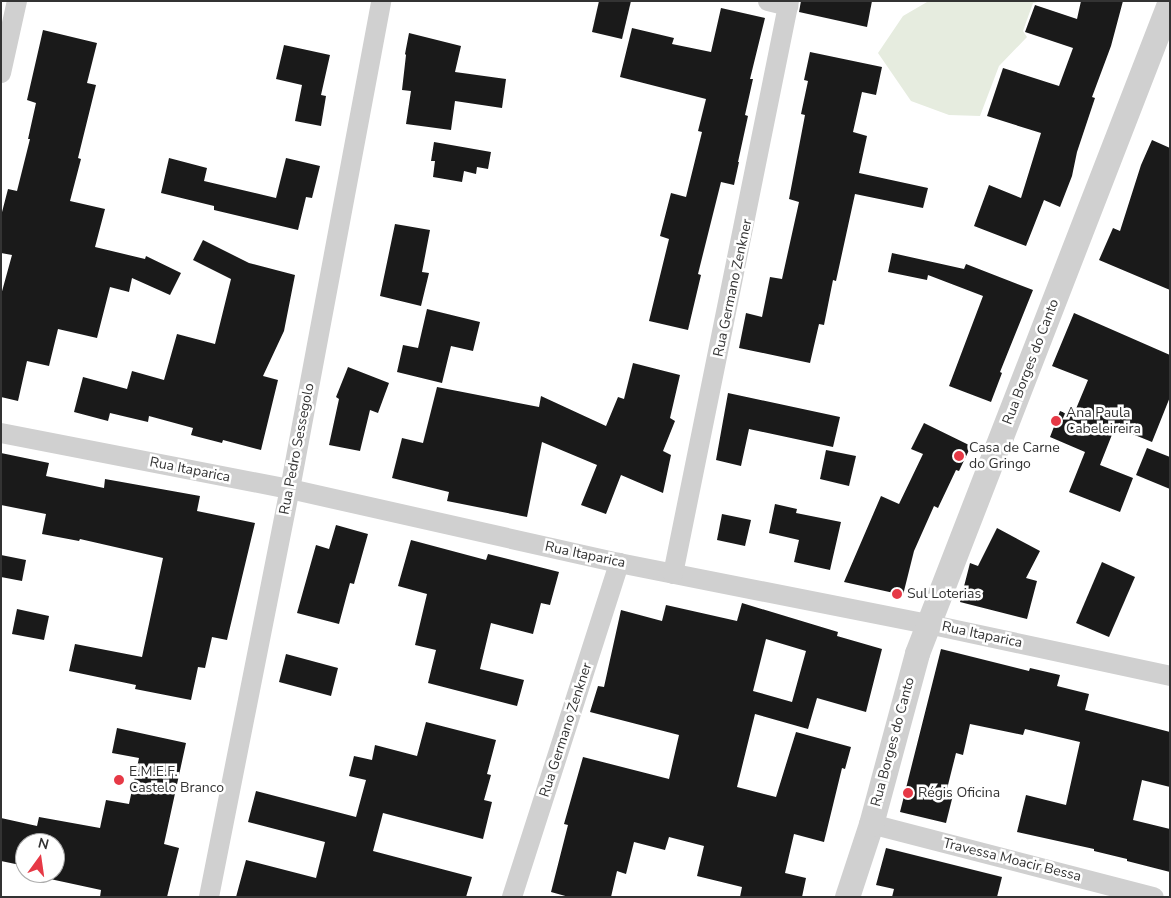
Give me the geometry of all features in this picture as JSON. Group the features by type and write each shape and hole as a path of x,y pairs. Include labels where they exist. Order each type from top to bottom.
{"street":[{"path":"1,73 17,1"},
{"name":"Rua Pedro Sessegolo","path":"209,897 290,489 381,1"},
{"path":"768,1 789,4"},
{"name":"Rua Borges do Canto","path":"847,897 871,824 917,653 1170,1"},
{"name":"Rua Germano Zenkner","path":"673,574 789,4"},
{"name":"Rua Itaparica","path":"1,433 290,489 619,563 928,624 1170,676"},
{"name":"Rua Germano Zenkner","path":"512,897 619,563"},
{"name":"Travessa Moacir Bessa","path":"871,824 1154,897"}],"shaded area":[{"path":"1042,1 1033,3 1023,31 1027,37 999,66 980,116 949,115 911,101 878,53 903,16 927,2"}],"building":[{"path":"599,1 631,1 622,39 592,32"},
{"path":"801,1 872,1 867,27 799,12"},
{"path":"1081,1 1123,1 1111,46 1092,97 1095,98 1077,152 1072,176 1060,207 1044,200 1026,246 974,226 989,185 1021,198 1041,133 987,116 1003,68 1059,86 1073,48 1025,32 1035,5 1077,19"},
{"path":"721,8 765,18 750,79 753,79 745,115 748,116 734,185 721,182 698,274 701,275 688,330 649,321 669,239 660,236 671,193 686,197 702,132 698,131 706,99 620,77 632,28 674,38 672,44 711,52"},
{"path":"43,30 97,43 87,83 96,85 78,158 81,159 70,201 105,209 95,247 145,259 146,256 181,273 170,295 132,278 129,292 110,287 97,338 58,329 49,366 27,361 18,401 1,397 1,295 12,255 1,253 1,216 8,189 17,191 30,139 28,139 36,103 27,100"},
{"path":"409,33 461,46 455,72 506,79 502,108 455,101 451,130 406,124 411,91 402,90"},
{"path":"284,45 330,55 321,95 326,96 321,126 295,121 302,85 276,79"},
{"path":"810,52 882,67 876,95 862,92 853,132 867,136 859,173 928,188 923,208 855,194 836,281 833,280 824,325 819,324 810,363 739,348 746,313 762,317 770,277 782,279 799,202 789,199 805,115 801,114 808,81 804,80"},
{"path":"1152,140 1170,148 1170,290 1099,260 1113,228 1120,231 1141,165"},
{"path":"434,142 491,152 488,169 477,167 476,174 464,171 462,182 433,177 435,161 431,161"},
{"path":"169,158 207,168 204,181 276,198 286,158 320,166 312,198 306,197 298,230 214,210 214,206 161,193"},
{"path":"395,224 430,230 422,272 429,273 421,306 380,296"},
{"path":"203,240 249,263 295,275 284,331 263,376 278,380 261,450 223,440 222,443 191,435 193,428 149,416 148,422 110,413 108,421 74,412 83,377 127,389 132,371 164,380 177,334 215,344 231,279 193,260"},
{"path":"892,253 964,269 966,264 1033,290 1000,372 1002,373 991,402 949,386 983,296 928,275 927,280 888,272"},
{"path":"427,309 480,322 473,351 451,346 442,383 397,372 403,345 418,348"},
{"path":"1074,313 1170,355 1170,397 1152,442 1115,427 1100,465 1133,478 1120,512 1069,492 1085,452 1050,437 1060,411 1073,416 1088,380 1052,366"},
{"path":"633,363 680,375 670,418 675,421 663,451 671,455 663,493 621,475 606,514 581,505 597,465 542,442 527,517 447,501 449,492 392,478 402,438 423,443 437,387 539,407 541,396 606,426 618,397 624,399"},
{"path":"348,367 389,383 378,413 370,410 360,451 329,445 339,399 336,397"},
{"path":"728,393 840,417 833,447 749,429 741,466 716,460"},
{"path":"924,423 971,446 959,471 956,470 938,508 934,506 914,551 903,595 844,582 881,496 899,504 923,454 911,449"},
{"path":"1147,448 1170,457 1170,489 1136,475"},
{"path":"826,450 856,456 849,486 820,479"},
{"path":"1,453 49,463 46,476 104,488 105,479 200,496 197,511 255,523 227,640 212,637 205,668 198,667 191,700 135,689 136,685 69,671 75,644 142,657 163,558 80,539 79,541 42,534 46,514 1,505"},
{"path":"775,504 797,509 796,513 841,522 830,570 794,562 799,540 769,533"},
{"path":"722,514 751,520 745,546 717,540"},
{"path":"336,525 368,534 354,584 350,583 339,624 297,613 316,545 329,549"},
{"path":"997,528 1040,551 1026,578 1037,581 1027,619 960,602 970,563 978,566"},
{"path":"411,540 486,560 488,554 559,572 550,605 541,603 533,634 491,623 480,669 524,680 517,706 428,683 436,650 415,645 427,594 398,586"},
{"path":"1,555 26,560 22,581 1,577"},
{"path":"1102,562 1135,577 1109,637 1076,623"},
{"path":"742,603 838,632 837,636 882,649 866,712 817,698 808,729 755,714 737,787 776,797 796,732 851,747 845,769 842,768 824,842 794,834 785,873 806,878 802,897 740,897 742,887 697,876 704,846 669,837 665,850 634,842 626,874 617,871 611,897 569,897 551,892 568,825 564,824 583,757 669,779 679,735 590,712 598,686 604,687 621,610 662,621 666,605 737,621","holes":["766,639 806,651 792,702 753,691"]},
{"path":"17,609 49,616 44,640 12,634"},
{"path":"941,649 1029,671 1030,668 1060,675 1057,686 1089,694 1085,710 1170,732 1170,787 1142,780 1133,820 1170,829 1170,872 1127,861 1127,859 1094,851 1094,849 1017,832 1026,795 1066,805 1080,742 1025,729 1023,735 970,724 963,755 956,753 947,789 954,791 946,823 900,812"},
{"path":"286,654 338,668 331,696 279,682"},
{"path":"426,722 496,740 487,774 491,775 484,800 492,802 483,839 383,813 373,851 472,877 466,897 236,897 246,860 316,878 325,842 248,822 256,791 356,817 366,780 349,776 354,756 372,760 375,745 417,756"},
{"path":"117,728 186,743 164,844 179,848 167,897 100,897 101,890 65,882 65,833 15,833 15,864 1,861 1,818 37,826 39,817 100,828 106,800 129,804 139,758 112,753"},
{"path":"886,848 1002,877 997,897 892,897 894,889 876,885"}],"place":[{"name":"Ana Paula Cabeleireira","path":"1056,421"},
{"name":"Casa de Carne do Gringo","path":"959,456"},
{"name":"Sul Loterias","path":"897,594"},
{"name":"E.M.E.F. Castelo Branco","path":"119,780"},
{"name":"Régis Oficina","path":"908,793"}]}
